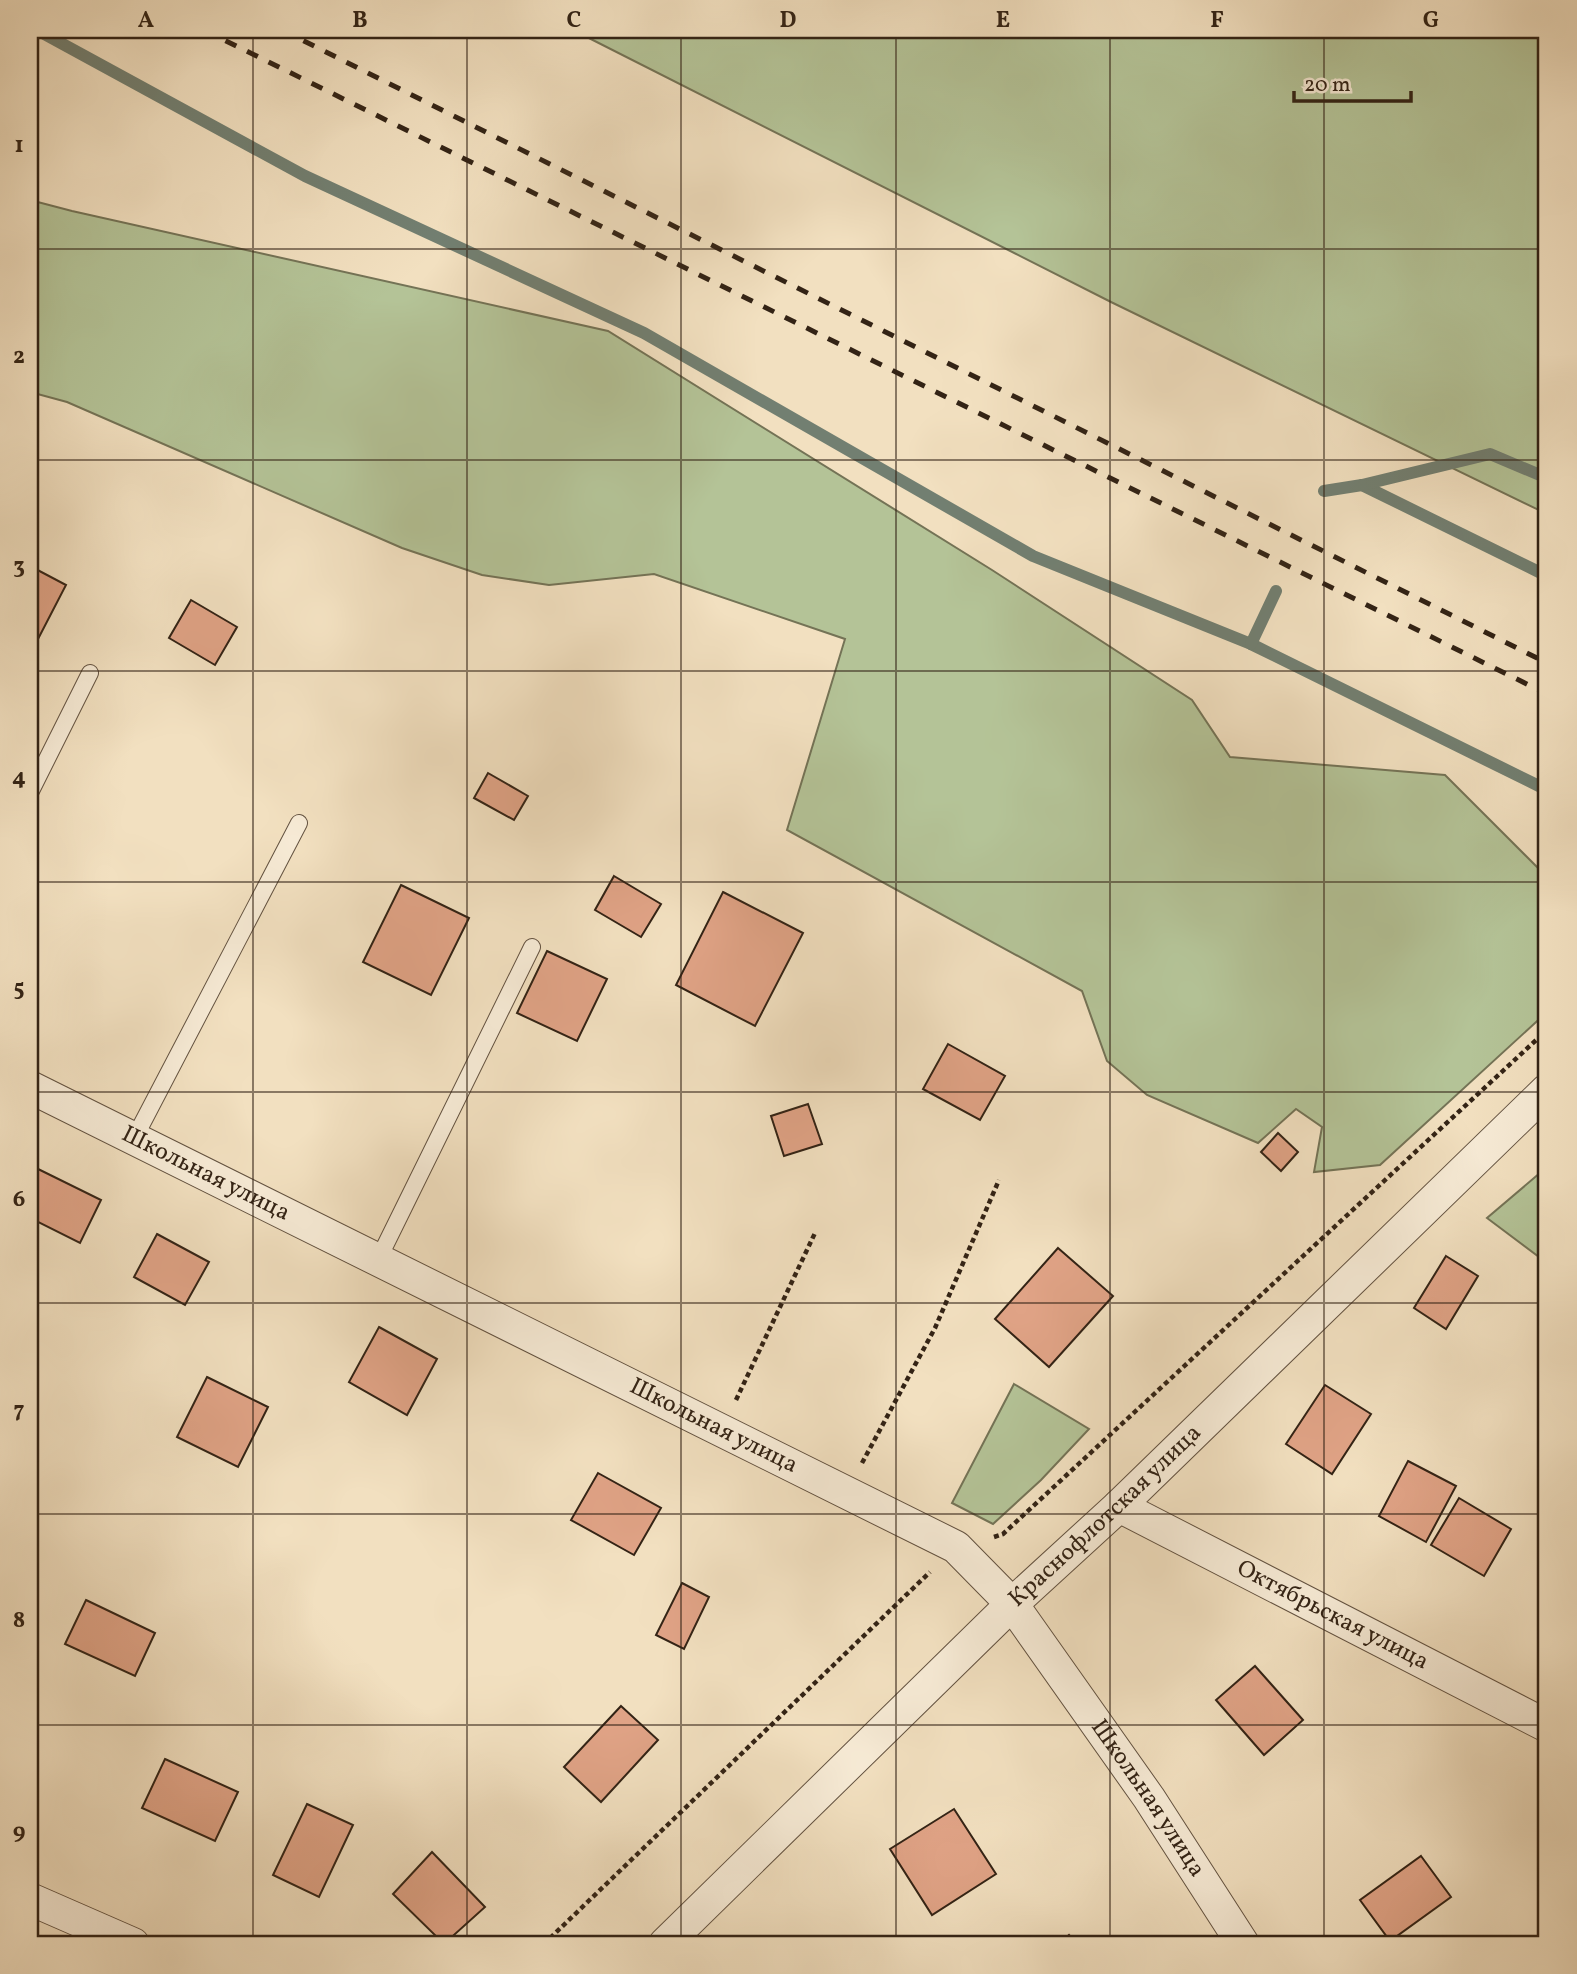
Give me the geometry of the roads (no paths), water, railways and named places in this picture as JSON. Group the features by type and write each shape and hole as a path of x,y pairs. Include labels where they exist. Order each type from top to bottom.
{"street":[{"name":"Школьная улица","path":"30,1087 956,1547 1012,1604 1149,1798 1243,1944"},
{"name":"Краснофлотская улица","path":"665,1944 1012,1604 1119,1506 1547,1090"},
{"name":"Октябрьская улица","path":"1119,1506 1547,1726"},
{"path":"30,1899 133,1944"}],"lane":[{"path":"30,793 90,673"},
{"path":"134,1139 299,823"},
{"path":"378,1260 532,947"}],"waterway":[{"path":"37,30 305,176 644,333 1033,556 1251,644 1547,790"},
{"path":"1324,491 1362,485 1490,454 1547,478"},
{"path":"1362,485 1547,576"},
{"path":"1251,644 1276,591"}],"railway":[{"path":"204,30 1547,694"},
{"path":"282,30 1547,663"}]}
